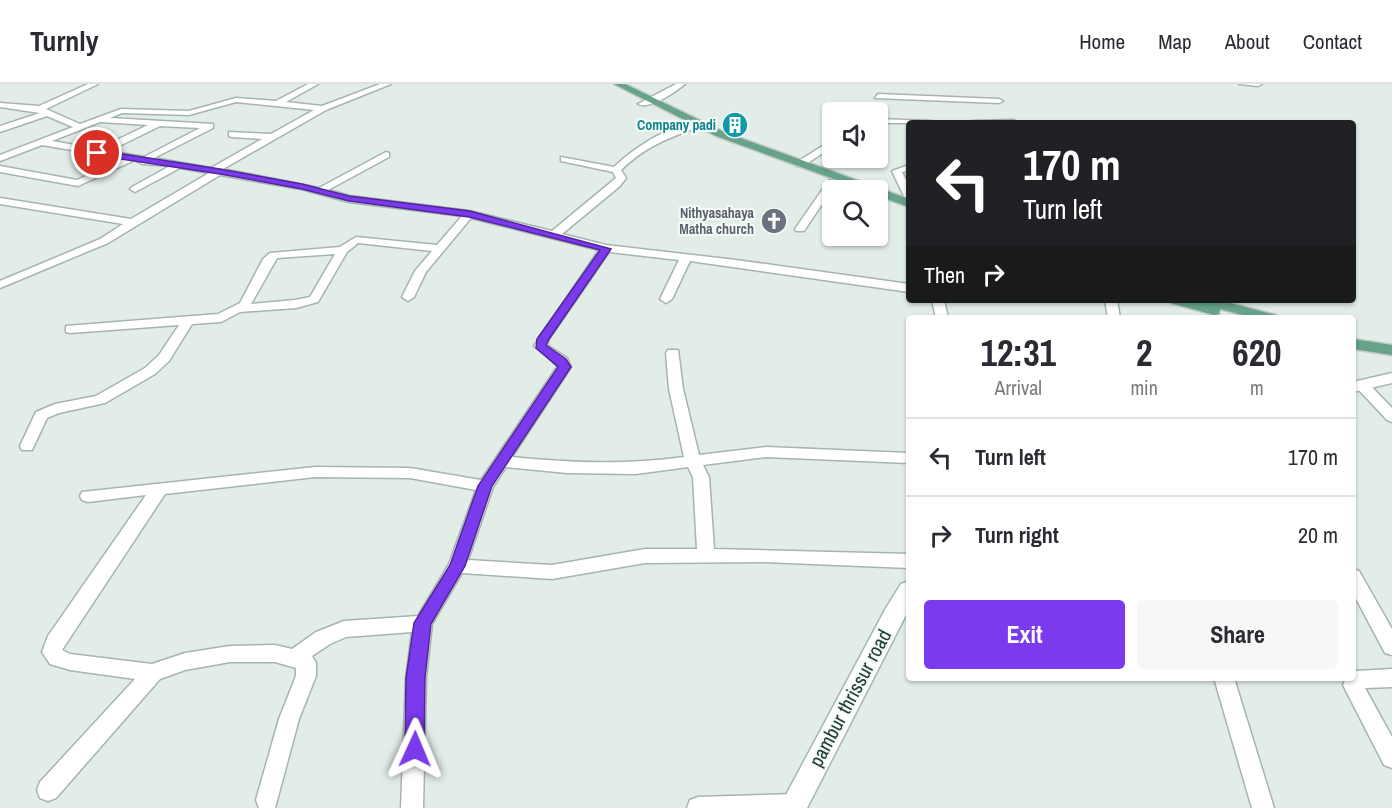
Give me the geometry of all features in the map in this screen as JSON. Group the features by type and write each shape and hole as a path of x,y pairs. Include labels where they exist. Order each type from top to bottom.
{"main road":[{"path":"608,84 690,127 827,180"},
{"path":"618,84 646,103 720,134 844,180"},
{"path":"888,196 906,202"},
{"path":"888,202 906,208"},
{"path":"1186,303 1228,315"},
{"path":"1214,303 1260,315"},
{"path":"1356,334 1392,340"},
{"path":"1356,344 1392,350"},
{"path":"1358,386 1392,378"},
{"name":"pambur thrissur road","path":"793,807 906,595"}],"street":[{"path":"0,129 44,111 94,84"},
{"path":"279,103 314,84"},
{"path":"0,285 104,241 323,108 387,84"},
{"path":"646,103 681,84"},
{"path":"1243,84 1258,84"},
{"path":"878,102 878,92 999,101"},
{"path":"0,159 78,126 121,111 189,113 231,101 323,108"},
{"path":"2,106 44,111 78,126"},
{"path":"94,120 210,127 142,161"},
{"path":"888,121 906,122"},
{"path":"97,153 157,123"},
{"path":"616,170 636,151 651,142 690,127"},
{"path":"232,134 272,137"},
{"path":"42,142 142,161 217,171 413,209 470,214 606,249 686,257 906,288"},
{"path":"800,164 822,150"},
{"path":"320,191 386,155"},
{"path":"0,169 78,183 131,159"},
{"path":"554,236 621,178 616,170 564,159"},
{"path":"135,189 177,166"},
{"path":"906,169 897,171 906,190"},
{"path":"800,229 822,197"},
{"path":"0,201 134,223"},
{"path":"408,297 438,248 470,214"},
{"path":"70,329 221,318 241,309 296,304 314,299 343,250 351,242 360,239 438,248"},
{"path":"412,808 416,678 423,623 457,566 485,486 564,367 561,361 540,346 543,339 606,249"},
{"path":"241,309 274,255 343,250"},
{"path":"666,299 686,257"},
{"path":"27,446 41,415 55,409 100,400 150,371 164,358 187,322"},
{"path":"673,353 676,388 693,460 701,477 706,556"},
{"path":"1358,386 1392,417"},
{"path":"503,461 567,468 636,469 766,452 906,458"},
{"path":"88,496 315,472 410,473 485,486"},
{"path":"153,673 70,662 57,658 52,652 55,642 160,488"},
{"path":"457,566 552,572 645,556 906,561"},
{"path":"1356,581 1392,647"},
{"path":"297,656 323,638 344,629 423,623"},
{"path":"48,790 153,673 166,665 195,658 279,652 297,656 306,663 306,676 289,719 267,800"},
{"path":"1356,680 1392,678"},
{"path":"1225,681 1263,808"},
{"path":"1355,681 1353,685 1392,758"},
{"path":"698,808 793,807"}],"place":[{"name":"Company padi","path":"735,125"},
{"name":"Nithyasahaya Matha church","path":"774,221"}],"route":[{"path":"97,153 220,171 302,186 349,199 413,209 470,214 606,249 543,339 540,346 561,361 564,367 559,379 485,486 457,566 423,623 416,678 415,749"}]}
